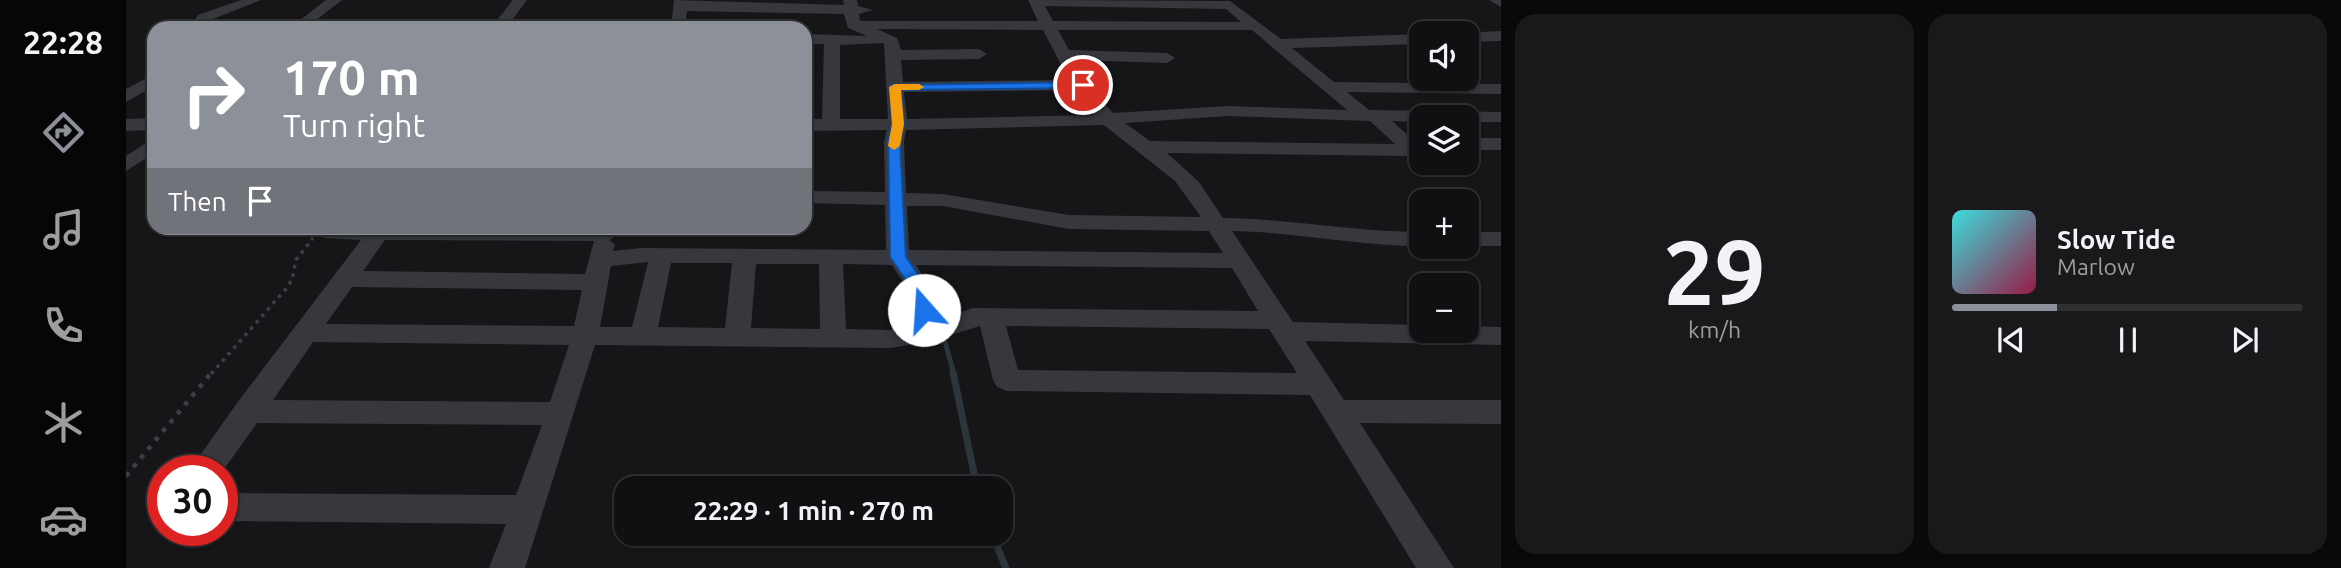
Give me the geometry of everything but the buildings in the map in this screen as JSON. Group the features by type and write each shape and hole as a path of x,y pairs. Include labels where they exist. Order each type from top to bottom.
{"street":[{"path":"201,21 254,0"},
{"path":"306,21 335,0"},
{"path":"504,21 520,0"},
{"path":"1496,0 1501,3"},
{"path":"683,4 799,4 851,12 1040,11 1244,16 1409,145"},
{"path":"744,21 748,4"},
{"path":"1040,11 1145,15 1257,26"},
{"path":"1040,11 1083,85 1107,118 1187,180 1436,568"},
{"path":"851,12 892,48 898,124 894,142 898,257 919,287 928,333"},
{"path":"1479,37 1501,36"},
{"path":"812,39 979,54"},
{"path":"1281,44 1409,39"},
{"path":"831,125 832,40"},
{"path":"1066,55 1167,58"},
{"path":"126,97 147,84"},
{"path":"895,87 1083,85"},
{"path":"1332,87 1501,89"},
{"path":"812,125 1049,123 1228,111 1501,117"},
{"path":"126,125 147,124"},
{"path":"1479,144 1501,144"},
{"path":"1147,147 1409,149"},
{"path":"126,165 147,150"},
{"path":"812,197 943,200 1069,222 1272,225 1409,239"},
{"path":"216,455 375,235"},
{"path":"507,568 561,414 585,335 607,235"},
{"path":"1479,239 1501,239"},
{"path":"343,279 598,271 661,255 1239,261"},
{"path":"643,336 661,255"},
{"path":"737,337 745,256"},
{"path":"831,257 833,339"},
{"path":"304,333 890,339 928,333 973,317 991,317 1501,336"},
{"path":"991,317 1007,380 1319,384"},
{"path":"247,411 561,414"},
{"path":"1336,411 1501,412"},
{"path":"238,507 527,510"}],"path":[{"path":"126,476 285,290 292,280 296,260 322,235"}],"waterway":[{"path":"928,282 938,318"},
{"path":"945,342 954,374"},
{"path":"953,372 975,476"},
{"path":"997,546 1006,568"}],"slow traffic":[{"path":"894,146 898,124 895,87 919,87"}],"route":[{"path":"924,310 919,287 898,257 894,198 894,142 898,124 895,87 1083,85"}]}
